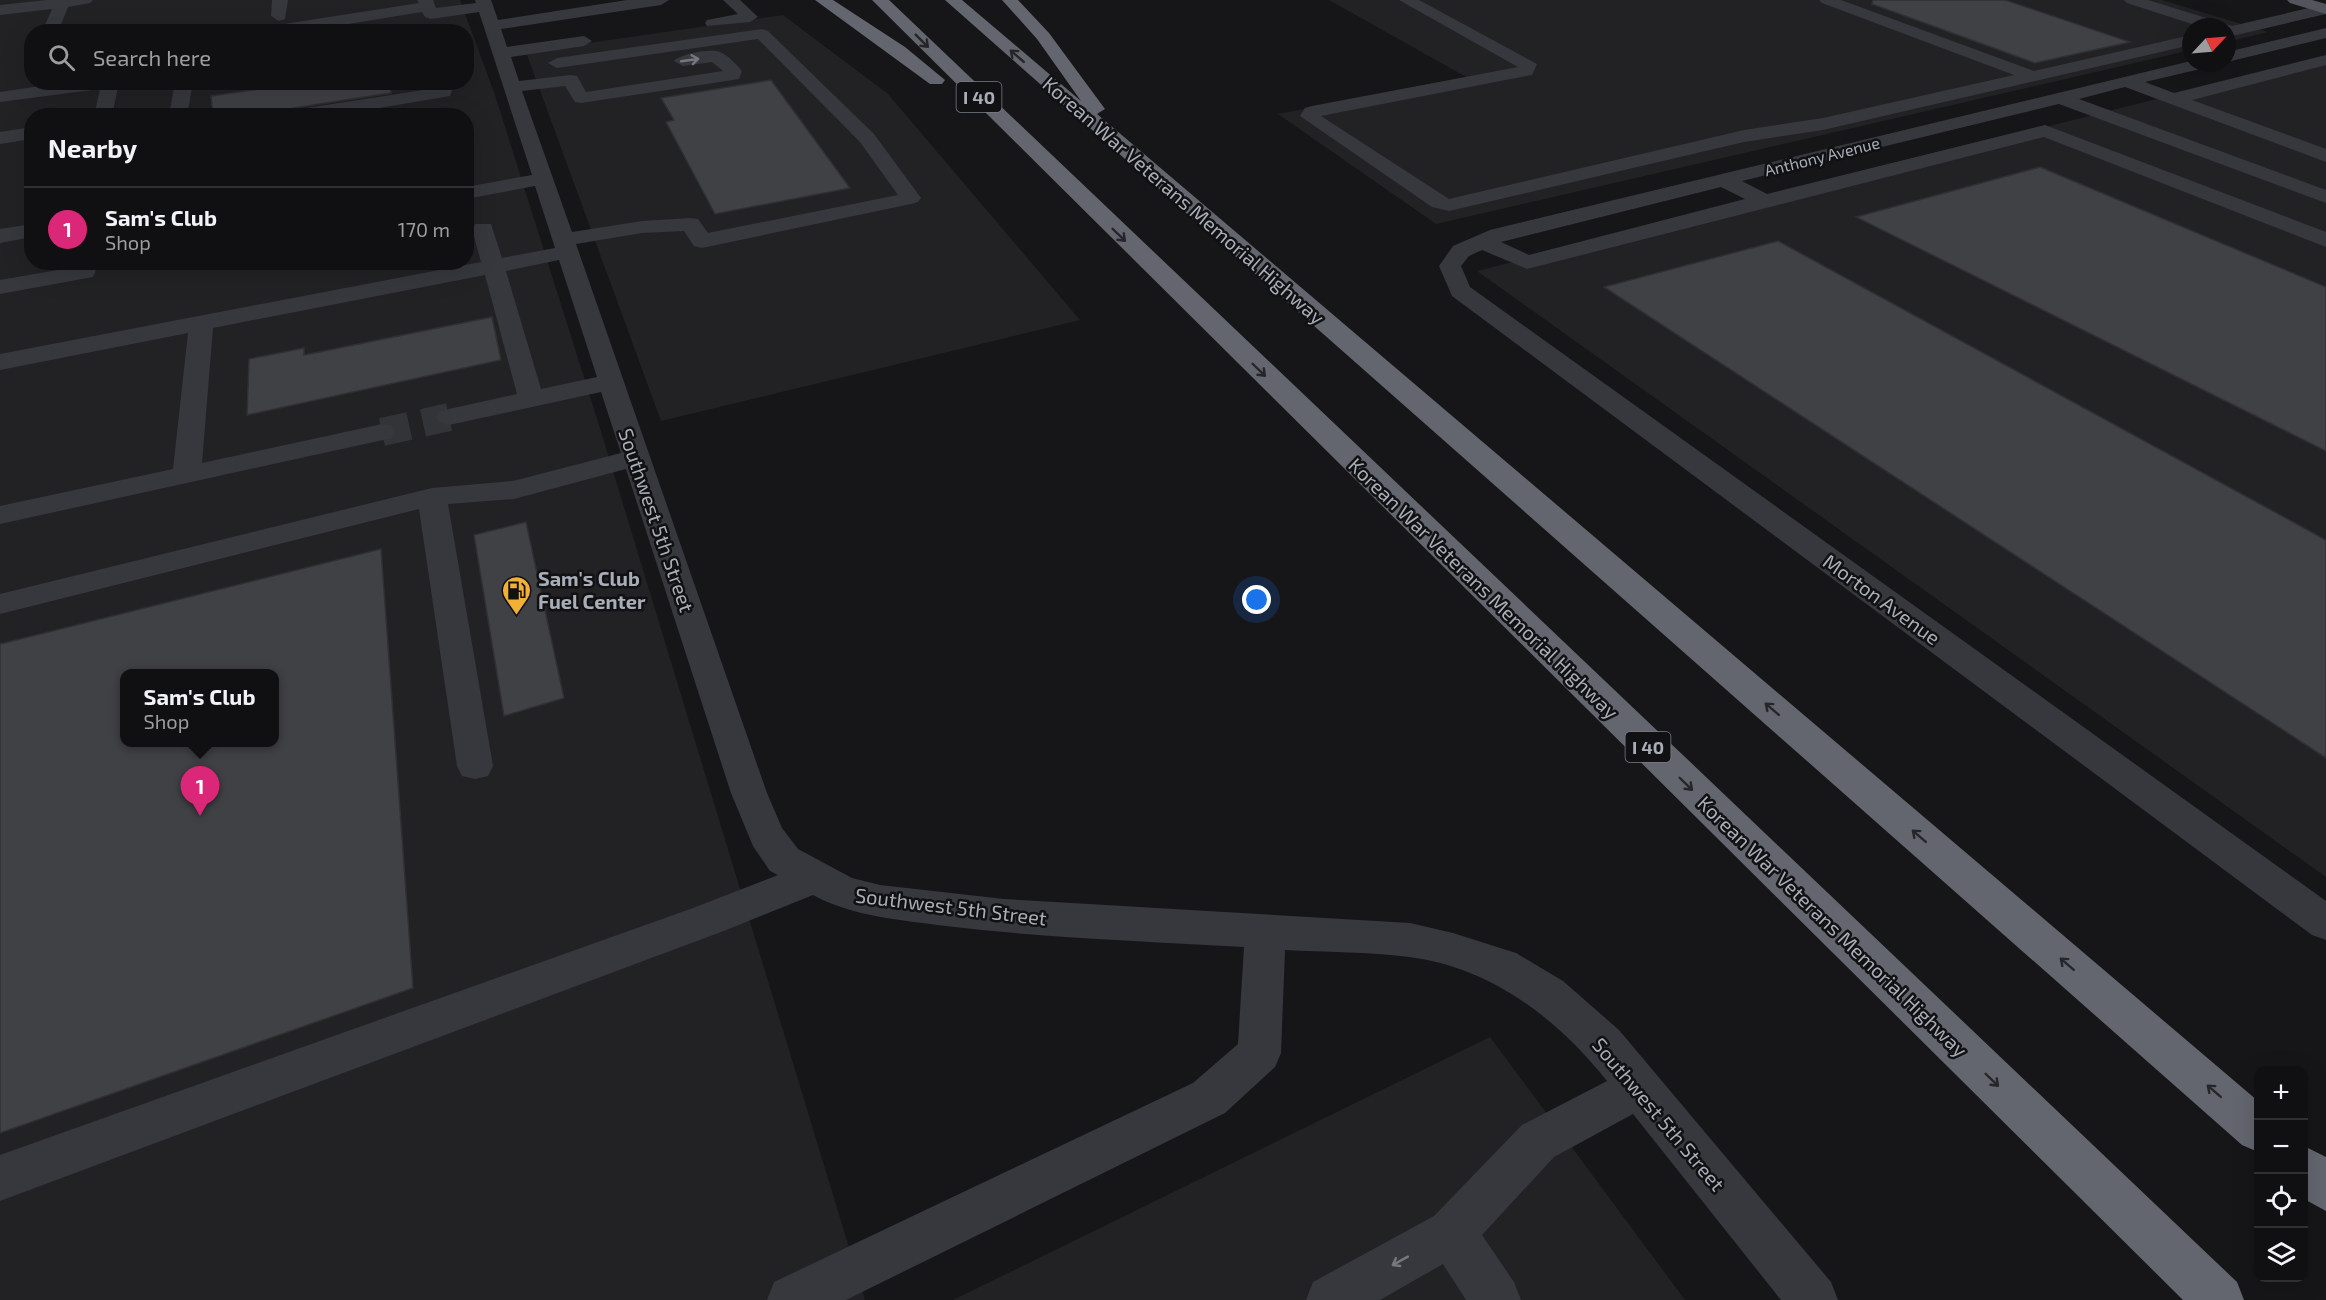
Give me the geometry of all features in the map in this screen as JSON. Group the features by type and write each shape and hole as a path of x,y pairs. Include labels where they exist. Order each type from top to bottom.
{"highway":[{"path":"823,0 898,51 1077,194"},
{"name":"Korean War Veterans Memorial Highway","path":"880,0 1077,194 2219,1300"},
{"name":"Korean War Veterans Memorial Highway","path":"953,0 2254,1126"},
{"path":"1010,0 1062,60 1125,149"},
{"path":"2308,1172 2326,1188"}],"main road":[{"path":"2295,0 2326,9"}],"street":[{"path":"0,28 5,10 85,0"},
{"path":"540,0 545,11 593,4 591,0"},
{"path":"491,21 661,0"},
{"path":"694,25 750,17 731,0"},
{"path":"1407,0 1528,64 1526,71 1312,112 1309,116 1439,202 1449,205 1744,136 1823,124 2182,42"},
{"path":"1827,0 2033,76"},
{"path":"2132,0 2188,18"},
{"path":"53,24 62,3"},
{"path":"427,7 432,24"},
{"path":"317,24 427,7 491,21 603,38"},
{"path":"2236,28 2326,9"},
{"name":"Southwest 5th Street","path":"491,21 749,793 766,835 784,860 813,878 843,892 880,901 1049,919 1410,940 1453,950 1501,966 1548,994 1604,1044 1814,1300"},
{"path":"2236,55 2326,33"},
{"path":"474,270 642,228 690,224 702,240 751,233 911,198 867,138 762,34 566,73 512,87"},
{"path":"716,56 733,71 733,75 581,98 566,73 716,56"},
{"path":"2174,99 2326,60"},
{"name":"Anthony Avenue","path":"1450,266 1461,251 1498,235 2182,68"},
{"path":"2127,82 2326,156"},
{"path":"0,97 51,90"},
{"path":"105,108 108,90"},
{"path":"179,108 183,90"},
{"path":"344,108 444,92 444,90"},
{"path":"2061,98 2326,197"},
{"path":"2001,112 2326,240"},
{"path":"1483,242 1527,262 2045,131"},
{"path":"0,138 24,134"},
{"path":"474,192 543,179"},
{"path":"1724,180 1764,201"},
{"path":"1665,195 1705,216"},
{"path":"483,229 531,399"},
{"path":"0,236 24,232"},
{"name":"Morton Avenue","path":"1450,266 1460,291 2326,923"},
{"path":"0,287 85,272 86,270"},
{"path":"0,362 473,270"},
{"path":"187,474 201,323"},
{"path":"449,417 611,382"},
{"path":"0,515 382,432"},
{"path":"0,604 432,497 514,490 636,458"},
{"path":"432,497 475,766"},
{"path":"0,1178 707,920 813,878"},
{"path":"792,1300 1209,1098 1259,1053 1265,930"},
{"path":"1331,1300 1451,1233 1538,1141 1639,1087"},
{"path":"1451,1233 1496,1300"}],"shaded area":[{"path":"0,0 460,0 469,24 24,24 24,90 474,90 474,38 495,95 599,425 865,1300 0,1300"},
{"path":"1329,0 2162,0 2222,18 2182,18 2182,52 1436,224 1278,114 1468,78"},
{"path":"783,15 888,94 1080,320 661,421 526,52"},
{"path":"2236,22 2268,32 2236,40"},
{"path":"2326,56 2326,877 1477,271"},
{"path":"1490,1037 1685,1300 953,1300"}],"building":[{"path":"1873,0 2005,0 2130,42 2035,63 1872,4"},
{"path":"771,80 850,188 715,214 666,122 674,120 661,98"},
{"path":"253,90 391,90 391,93 294,108 212,108 211,96"},
{"path":"2040,167 2326,287 2326,451 1856,217"},
{"path":"1778,241 2326,540 2326,758 1604,287"},
{"path":"492,317 501,360 247,415 249,359 304,348 304,355"},
{"name":"Sam's Club Fuel Center","path":"526,522 564,698 504,716 474,535"},
{"path":"381,549 413,988 0,1133 0,644"}],"tunnel":[{"path":"382,432 449,417"}],"place":[{"name":"Sam's Club Fuel Center","path":"517,616"},
{"name":"Sam's Club","path":"200,816"}]}
